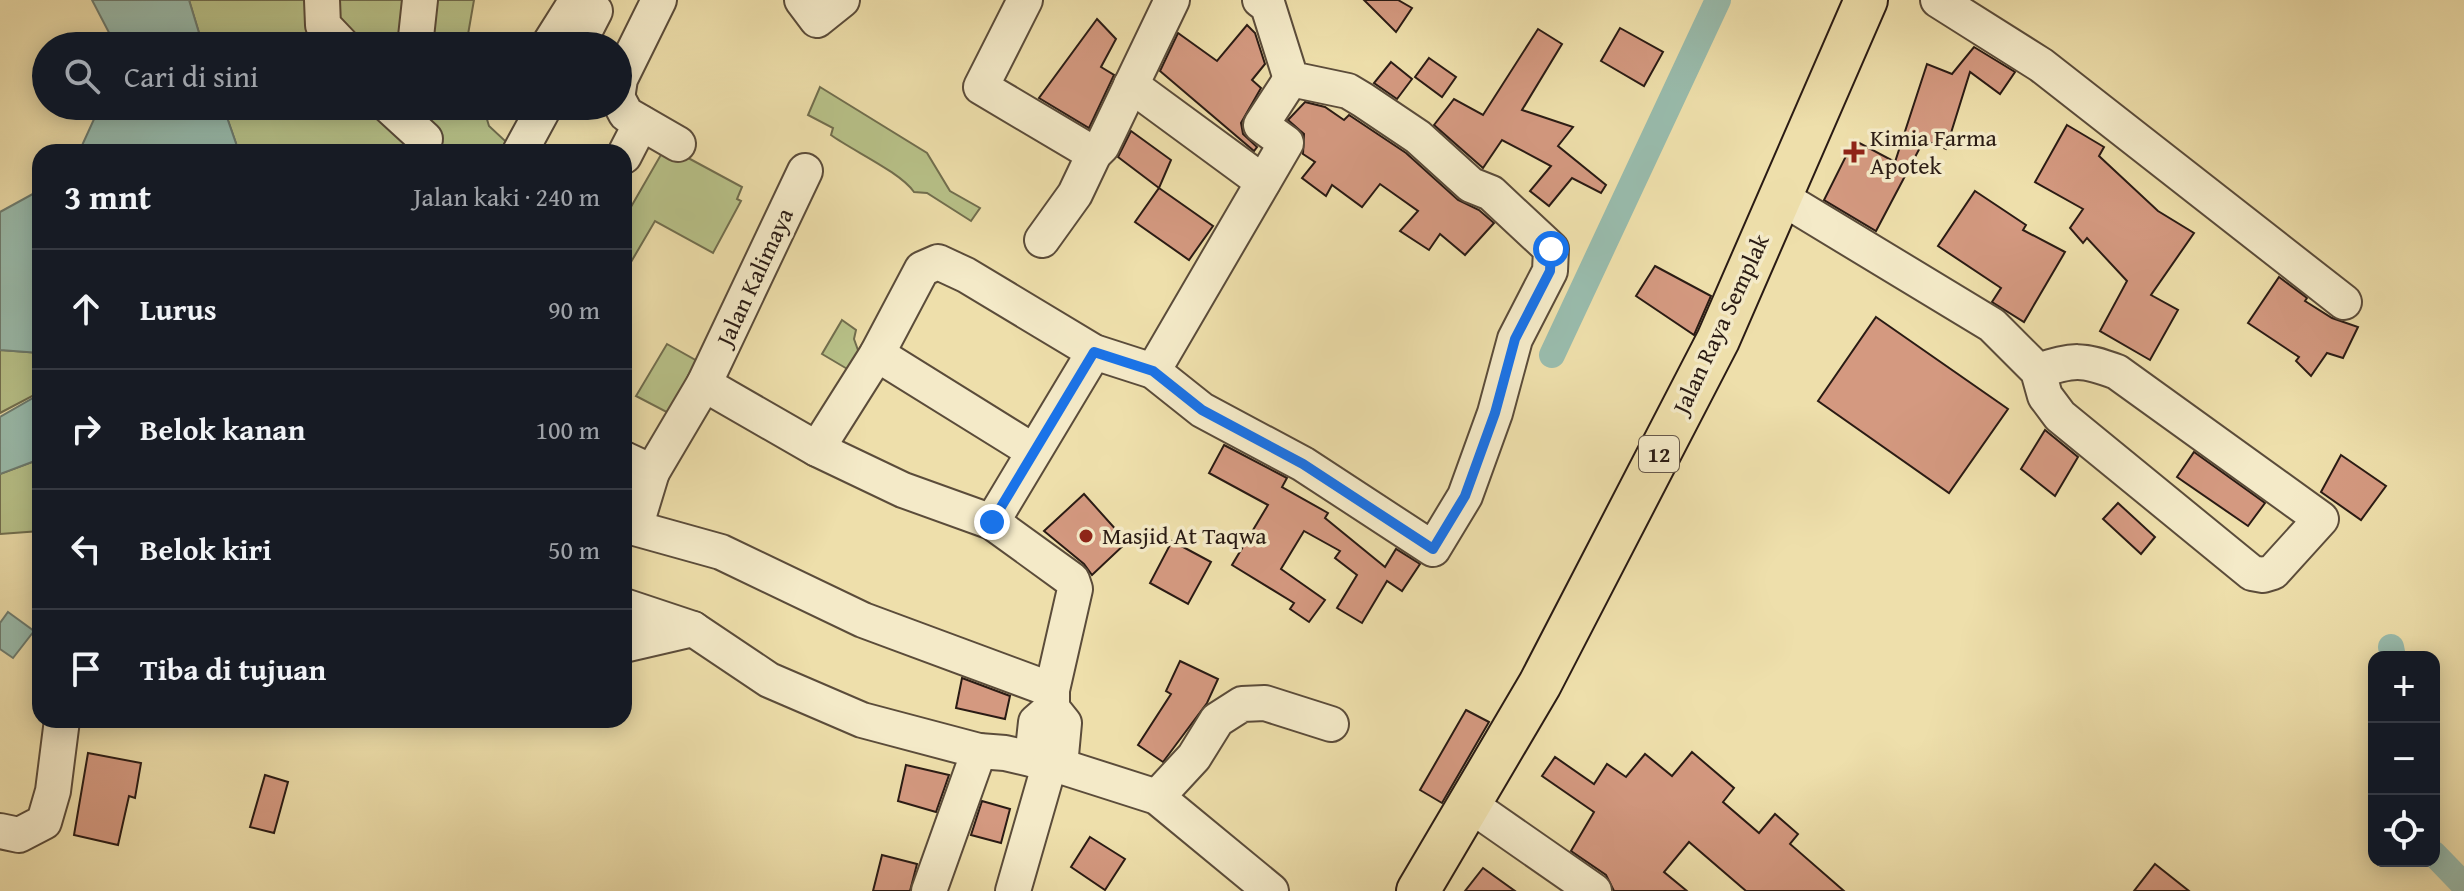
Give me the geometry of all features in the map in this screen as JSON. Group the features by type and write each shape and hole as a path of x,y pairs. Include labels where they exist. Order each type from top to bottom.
{"main road":[{"name":"Jalan Raya Semplak","path":"1418,891 1540,684 1718,340 1866,0"}],"street":[{"path":"294,0 329,24"},
{"path":"417,32 420,0"},
{"path":"632,55 659,0"},
{"path":"802,0 817,20 842,0"},
{"path":"1025,0 981,87 1094,154"},
{"path":"1260,0 1268,6 1291,79"},
{"path":"1938,0 2041,65 2344,302"},
{"path":"1042,240 1075,194 1094,154 1102,146 1131,85 1160,5"},
{"path":"561,32 586,6"},
{"path":"580,32 586,6"},
{"path":"1153,371 1286,143 1261,125 1291,79"},
{"path":"817,449 877,354 922,269 938,262 966,275 1094,352 1153,371 1202,410 1303,464 1433,549 1465,496 1495,413 1515,339 1550,271 1551,249 1491,193 1471,185 1418,137 1363,100 1348,91 1291,79"},
{"path":"1131,85 1263,182"},
{"path":"632,113 678,144"},
{"path":"402,120 425,144"},
{"path":"422,120 427,144"},
{"path":"524,144 537,120"},
{"path":"625,144 628,120"},
{"name":"Jalan Kalimaya","path":"632,507 638,466 704,384 805,171"},
{"path":"1779,196 1992,325 2038,371 2045,396 2060,416 2252,573 2263,575 2273,572 2321,519 2117,372 2086,360 2071,360 2038,371"},
{"path":"992,522 1094,352"},
{"path":"877,354 1033,451"},
{"path":"704,384 817,449 903,490 992,522 1072,580 1075,589 1052,699 1036,722 1047,764 1013,891"},
{"path":"632,528 721,552 863,620 1052,699"},
{"path":"632,609 693,629 744,666 862,720 979,751 1047,764 1157,797 1264,886"},
{"path":"632,643 693,629"},
{"path":"1157,797 1194,757 1217,720 1242,704 1265,703 1331,724"},
{"path":"0,831 19,835 44,822 53,791 61,728"},
{"path":"929,891 979,751"},
{"path":"1469,804 1594,891"}],"green space":[{"path":"189,0 474,0 468,32 199,32"},
{"path":"820,87 927,153 950,191 980,208 971,221 927,193 914,192 887,169 831,135 833,128 808,115"},
{"path":"228,120 487,120 489,126 508,144 236,144"},
{"path":"666,146 742,187 737,199 741,201 713,253 655,221 632,260 632,205"},
{"path":"842,320 856,330 854,339 859,353 849,370 822,354"},
{"path":"667,344 706,366 678,418 636,396"},
{"path":"0,350 32,352 32,396 0,413"},
{"path":"32,462 32,532 0,534 0,474"}],"shaded area":[{"path":"92,0 189,0 199,32 109,32"},
{"path":"94,120 228,120 236,144 83,144"},
{"path":"32,194 32,352 0,350 0,212"},
{"path":"32,399 32,462 0,474 0,417"},
{"path":"8,612 32,630 13,658 0,649 0,623"}],"building":[{"path":"1364,0 1398,0 1412,8 1396,32"},
{"path":"1097,19 1116,39 1101,67 1114,75 1089,128 1039,98"},
{"path":"1247,25 1255,33 1265,64 1252,80 1261,88 1241,123 1243,134 1257,147 1254,151 1160,71 1178,33 1217,61"},
{"path":"1620,28 1663,52 1644,86 1601,61"},
{"path":"1538,29 1562,44 1522,110 1573,127 1558,146 1606,185 1601,193 1572,178 1549,206 1530,191 1551,166 1502,140 1483,168 1434,125 1454,99 1483,115"},
{"path":"1974,47 2015,72 2000,94 1970,72 1946,149 1924,140 1876,231 1824,200 1854,140 1895,162 1927,64 1952,74"},
{"path":"1429,58 1456,77 1442,97 1415,77"},
{"path":"1391,62 1412,79 1397,99 1374,83"},
{"path":"1305,102 1325,107 1344,120 1349,115 1406,153 1458,200 1479,210 1494,223 1465,255 1440,234 1429,250 1400,231 1418,211 1380,184 1362,207 1332,185 1326,196 1302,178 1315,162 1303,154 1304,134 1288,120"},
{"path":"2067,125 2104,147 2099,156 2158,211 2194,233 2151,295 2178,310 2150,360 2100,331 2127,281 2087,238 2083,243 2070,228 2083,209 2035,182"},
{"path":"1131,131 1171,160 1159,188 1118,157"},
{"path":"1159,188 1213,226 1189,260 1135,222"},
{"path":"1975,191 2026,225 2023,230 2065,252 2024,322 1992,302 2001,288 1938,246"},
{"path":"1655,266 1711,296 1694,335 1636,296"},
{"path":"2279,277 2307,298 2305,301 2332,318 2358,327 2343,358 2327,353 2311,376 2296,361 2299,357 2248,323"},
{"path":"1876,317 2008,409 1949,493 1818,401"},
{"path":"2045,430 2078,457 2055,496 2021,469"},
{"path":"1224,445 1287,478 1282,487 1328,513 1325,518 1385,567 1396,549 1420,564 1402,591 1387,581 1362,623 1337,608 1357,575 1335,558 1340,551 1304,531 1281,569 1325,600 1309,622 1290,609 1294,603 1232,565 1268,505 1209,473"},
{"path":"2194,452 2265,503 2248,526 2177,477"},
{"path":"2341,455 2386,486 2361,520 2321,492"},
{"name":"Masjid At Taqwa","path":"1084,494 1127,542 1092,575 1084,564 1044,531"},
{"path":"2118,503 2155,537 2141,554 2103,519"},
{"path":"1172,541 1211,562 1188,604 1150,583"},
{"path":"1180,661 1218,679 1207,703 1163,762 1138,745 1171,694 1166,691"},
{"path":"962,678 1010,696 1005,719 956,708"},
{"path":"1466,710 1489,722 1442,803 1420,790"},
{"path":"1692,752 1734,788 1723,802 1759,833 1775,814 1798,834 1790,844 1844,891 1746,891 1689,842 1664,872 1687,891 1614,891 1606,875 1571,851 1594,812 1542,776 1555,757 1594,784 1607,764 1626,777 1645,754 1672,776"},
{"path":"88,753 141,763 135,798 129,796 118,845 74,835"},
{"path":"906,765 949,775 936,812 898,801"},
{"path":"265,775 288,782 274,833 250,827"},
{"path":"982,801 1010,809 1001,843 971,835"},
{"path":"1090,837 1125,859 1105,890 1071,867"},
{"path":"882,855 917,864 910,891 873,891"},
{"path":"2155,864 2189,891 2134,891"},
{"path":"1483,868 1515,891 1465,891"}],"waterway":[{"path":"1552,355 1718,0"},
{"path":"2391,647 2392,651"},
{"path":"2440,860 2464,885"}],"place":[{"name":"Kimia Farma Apotek","path":"1854,152"},
{"name":"Masjid At Taqwa","path":"1086,536"}],"route":[{"path":"992,522 1094,352 1153,371 1202,410 1303,464 1433,549 1465,496 1495,413 1515,339 1550,271 1551,249"}]}
